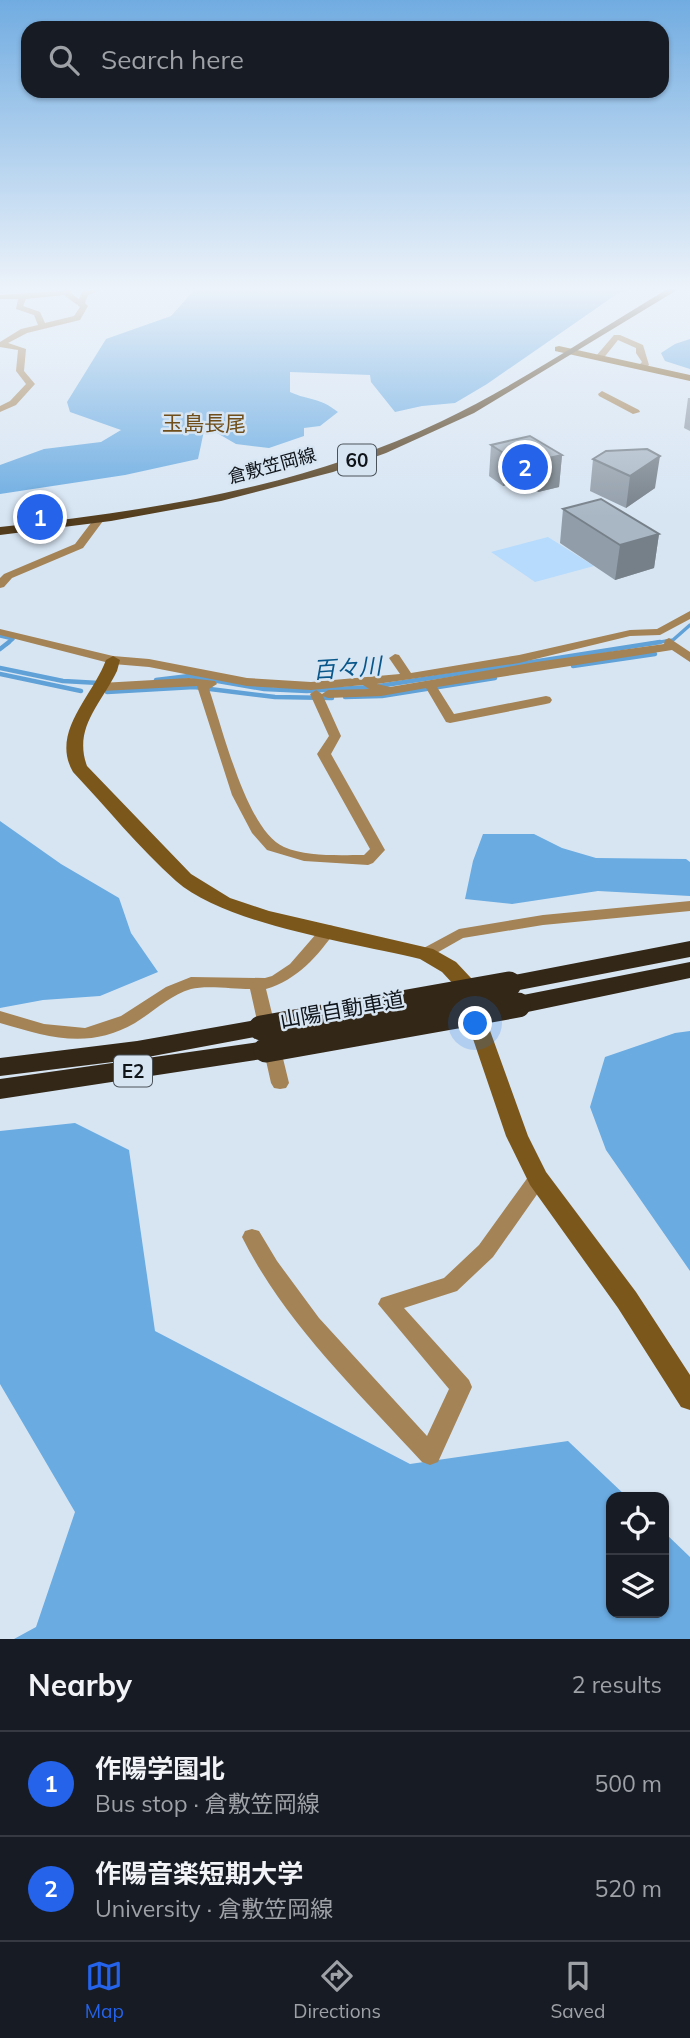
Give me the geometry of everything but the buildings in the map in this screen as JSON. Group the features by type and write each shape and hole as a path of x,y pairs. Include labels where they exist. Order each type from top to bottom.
{"highway":[{"name":"山陽自動車道","path":"514,995 690,949"},
{"name":"山陽自動車道","path":"0,1089 514,995 690,970"},
{"name":"山陽自動車道","path":"0,1068 137,1049 264,1039"}],"main road":[{"name":"倉敷笠岡線","path":"0,525 74,518 170,502 257,484 311,468 360,453 424,426 541,363"},
{"name":"倉敷笠岡線","path":"0,531 98,521 174,508 263,488 368,456 454,419 544,363"}],"street":[{"path":"0,409 13,403 30,384 20,371 21,363"},
{"path":"625,363 690,378"},
{"path":"641,367 645,363"},
{"path":"602,394 636,412"},
{"path":"0,584 8,576 79,546 98,521"},
{"path":"102,685 202,682 280,685 363,683 523,663 668,640 690,614"},
{"path":"0,632 202,682 317,697 432,688 629,634 668,640 690,658"},
{"path":"395,658 408,677"},
{"path":"113,660 75,733 73,749 79,768 184,878 223,902 265,916 426,954 449,967 464,983 517,1136 538,1178 627,1300 690,1398"},
{"path":"202,682 244,810 274,848 327,861 368,860 378,850 324,754 335,736 317,697"},
{"path":"363,683 387,691"},
{"path":"432,688 450,719 546,700"},
{"path":"426,954 459,934 543,920 690,906"},
{"path":"0,1017 44,1030 86,1034 127,1020 172,991 191,983 257,984 278,980 296,968 328,930"},
{"path":"257,984 279,1083"},
{"path":"252,1237 272,1273 343,1364 430,1455 461,1387 388,1304 450,1284 486,1251 538,1178"}],"shaded area":[{"path":"91,363 517,363 455,403 395,412 371,382 370,375 290,372 290,392 320,401 338,412 320,426 304,428 304,436 269,448 236,444 205,426 198,459 125,475 0,494 0,465 44,449 101,442 121,430 70,412 67,402"},
{"path":"673,363 690,363 690,369"},
{"path":"548,537 594,566 535,582 491,552"},
{"path":"0,821 61,864 119,898 131,933 158,972 100,996 43,1000 0,1008"},
{"path":"483,834 534,834 562,848 596,858 686,859 690,862 690,896 598,891 512,904 465,899 473,861"},
{"path":"690,1031 690,1271 606,1150 590,1107 605,1057 675,1033"},
{"path":"75,1123 129,1150 155,1331 410,1464 568,1441 622,1492 606,1492 606,1618 669,1618 669,1537 690,1557 690,1639 14,1639 36,1627 75,1512 0,1384 0,1131"}],"waterway":[{"name":"百々川","path":"648,644 673,640 690,625"},
{"name":"百々川","path":"0,636 13,639 7,644"},
{"name":"百々川","path":"0,649 9,642"},
{"name":"百々川","path":"379,686 660,642"},
{"path":"573,666 655,654"},
{"name":"百々川","path":"0,668 63,681 99,683"},
{"path":"0,674 81,691"},
{"name":"百々川","path":"156,680 189,676 264,689 307,691 370,687"},
{"path":"345,697 382,696 495,678"},
{"path":"107,692 194,687 275,697 332,698"}],"place":[{"name":"作陽音楽短期大学","path":"525,467"},
{"name":"作陽学園北","path":"40,517"}],"district":[{"name":"玉島長尾","path":"204,424"}]}
